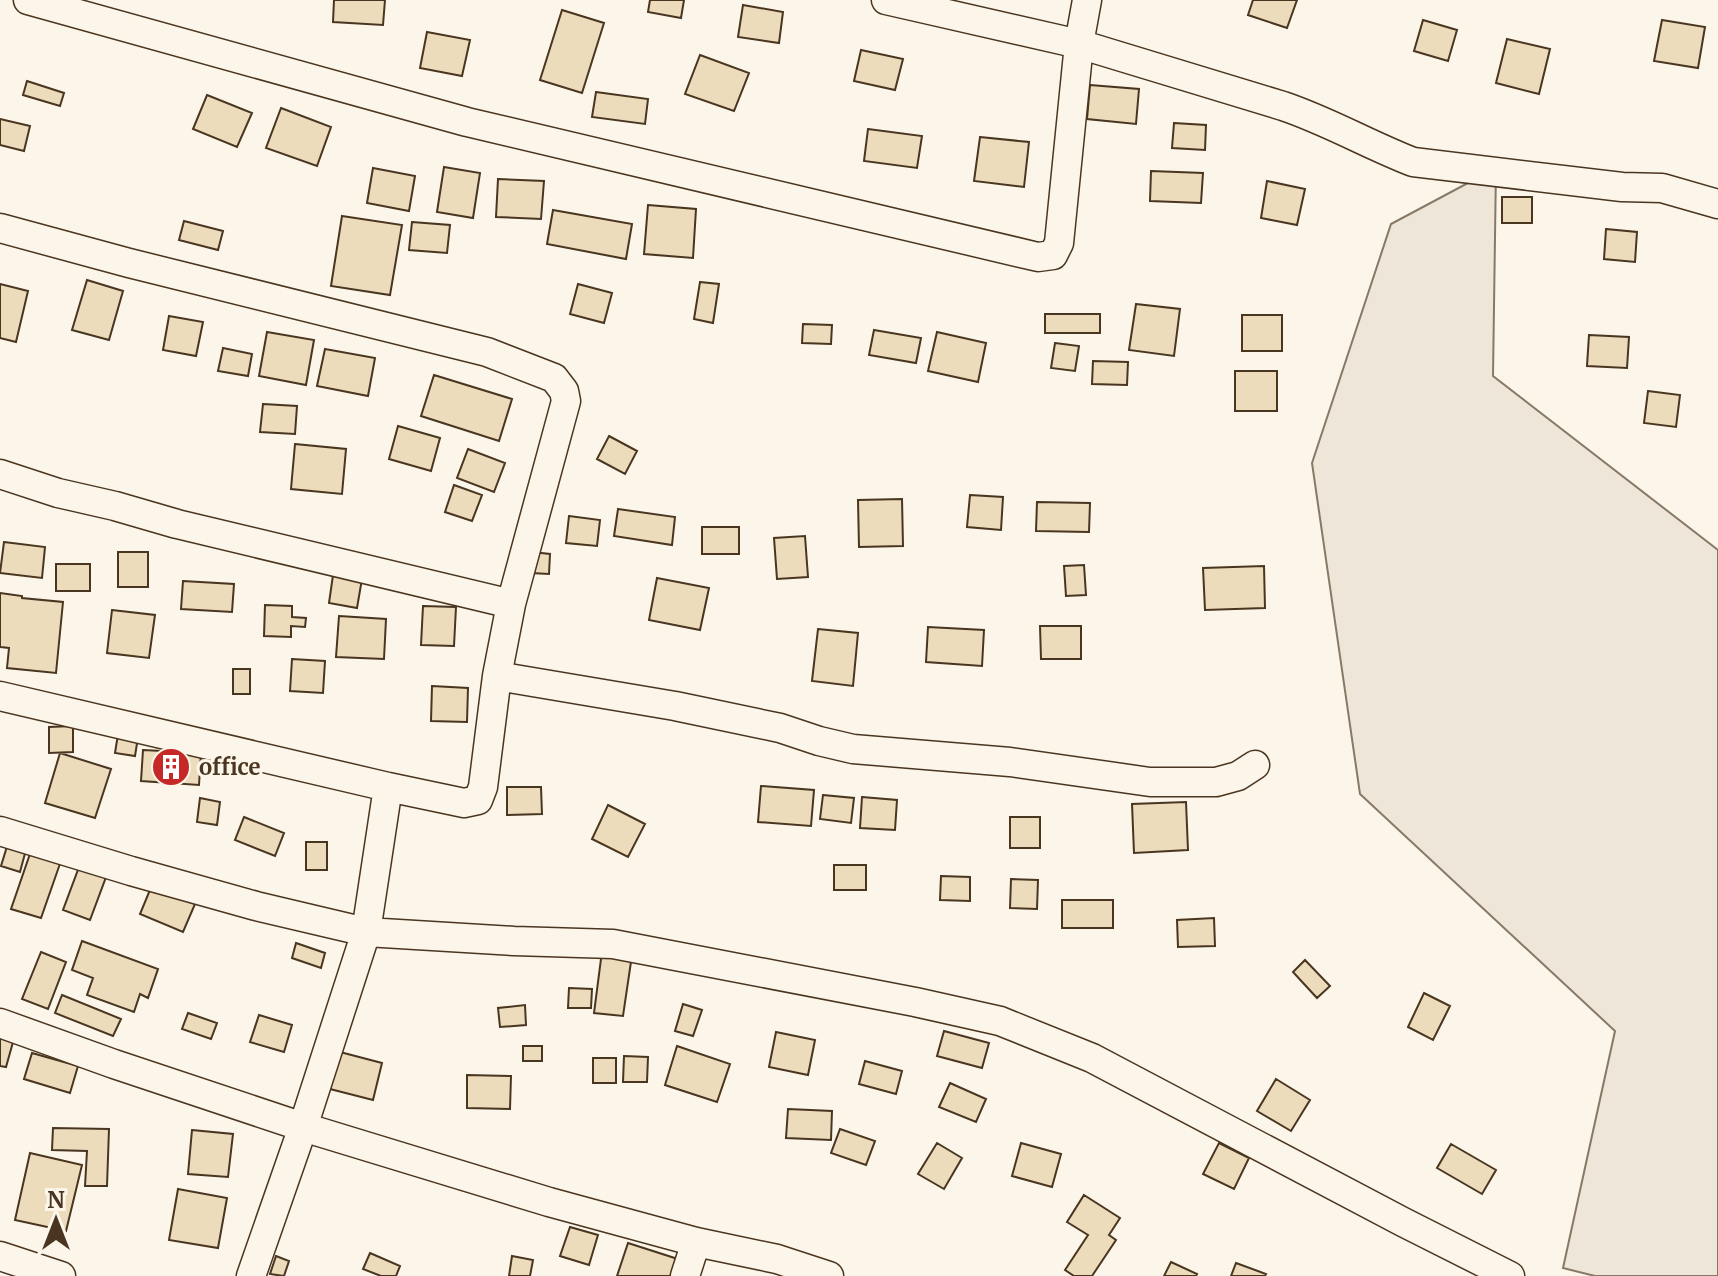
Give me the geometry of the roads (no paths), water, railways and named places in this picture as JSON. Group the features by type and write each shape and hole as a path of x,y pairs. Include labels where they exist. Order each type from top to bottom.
{"street":[{"path":"28,0 467,122 1038,257 1053,255 1059,243 1079,44 1087,0"},
{"path":"886,0 1079,44 1306,114 1413,162 1622,187 1662,188 1718,204"},
{"path":"0,228 487,352 554,378 564,391 566,401 511,604 497,676 483,787 478,800 464,803 388,787 0,696"},
{"path":"0,474 58,493 177,524 511,604"},
{"path":"497,676 720,715 853,749 1010,762 1150,782 1216,782 1238,776 1255,765"},
{"path":"251,1276 366,932 388,787"},
{"path":"0,831 256,906 366,932 613,944 1000,1021 1092,1058 1510,1276"},
{"path":"0,1023 303,1127 549,1202 696,1242 777,1259 829,1276"},
{"path":"685,1276 696,1242"},
{"path":"0,1256 61,1276"}],"place":[{"name":"office","path":"171,767"}]}
